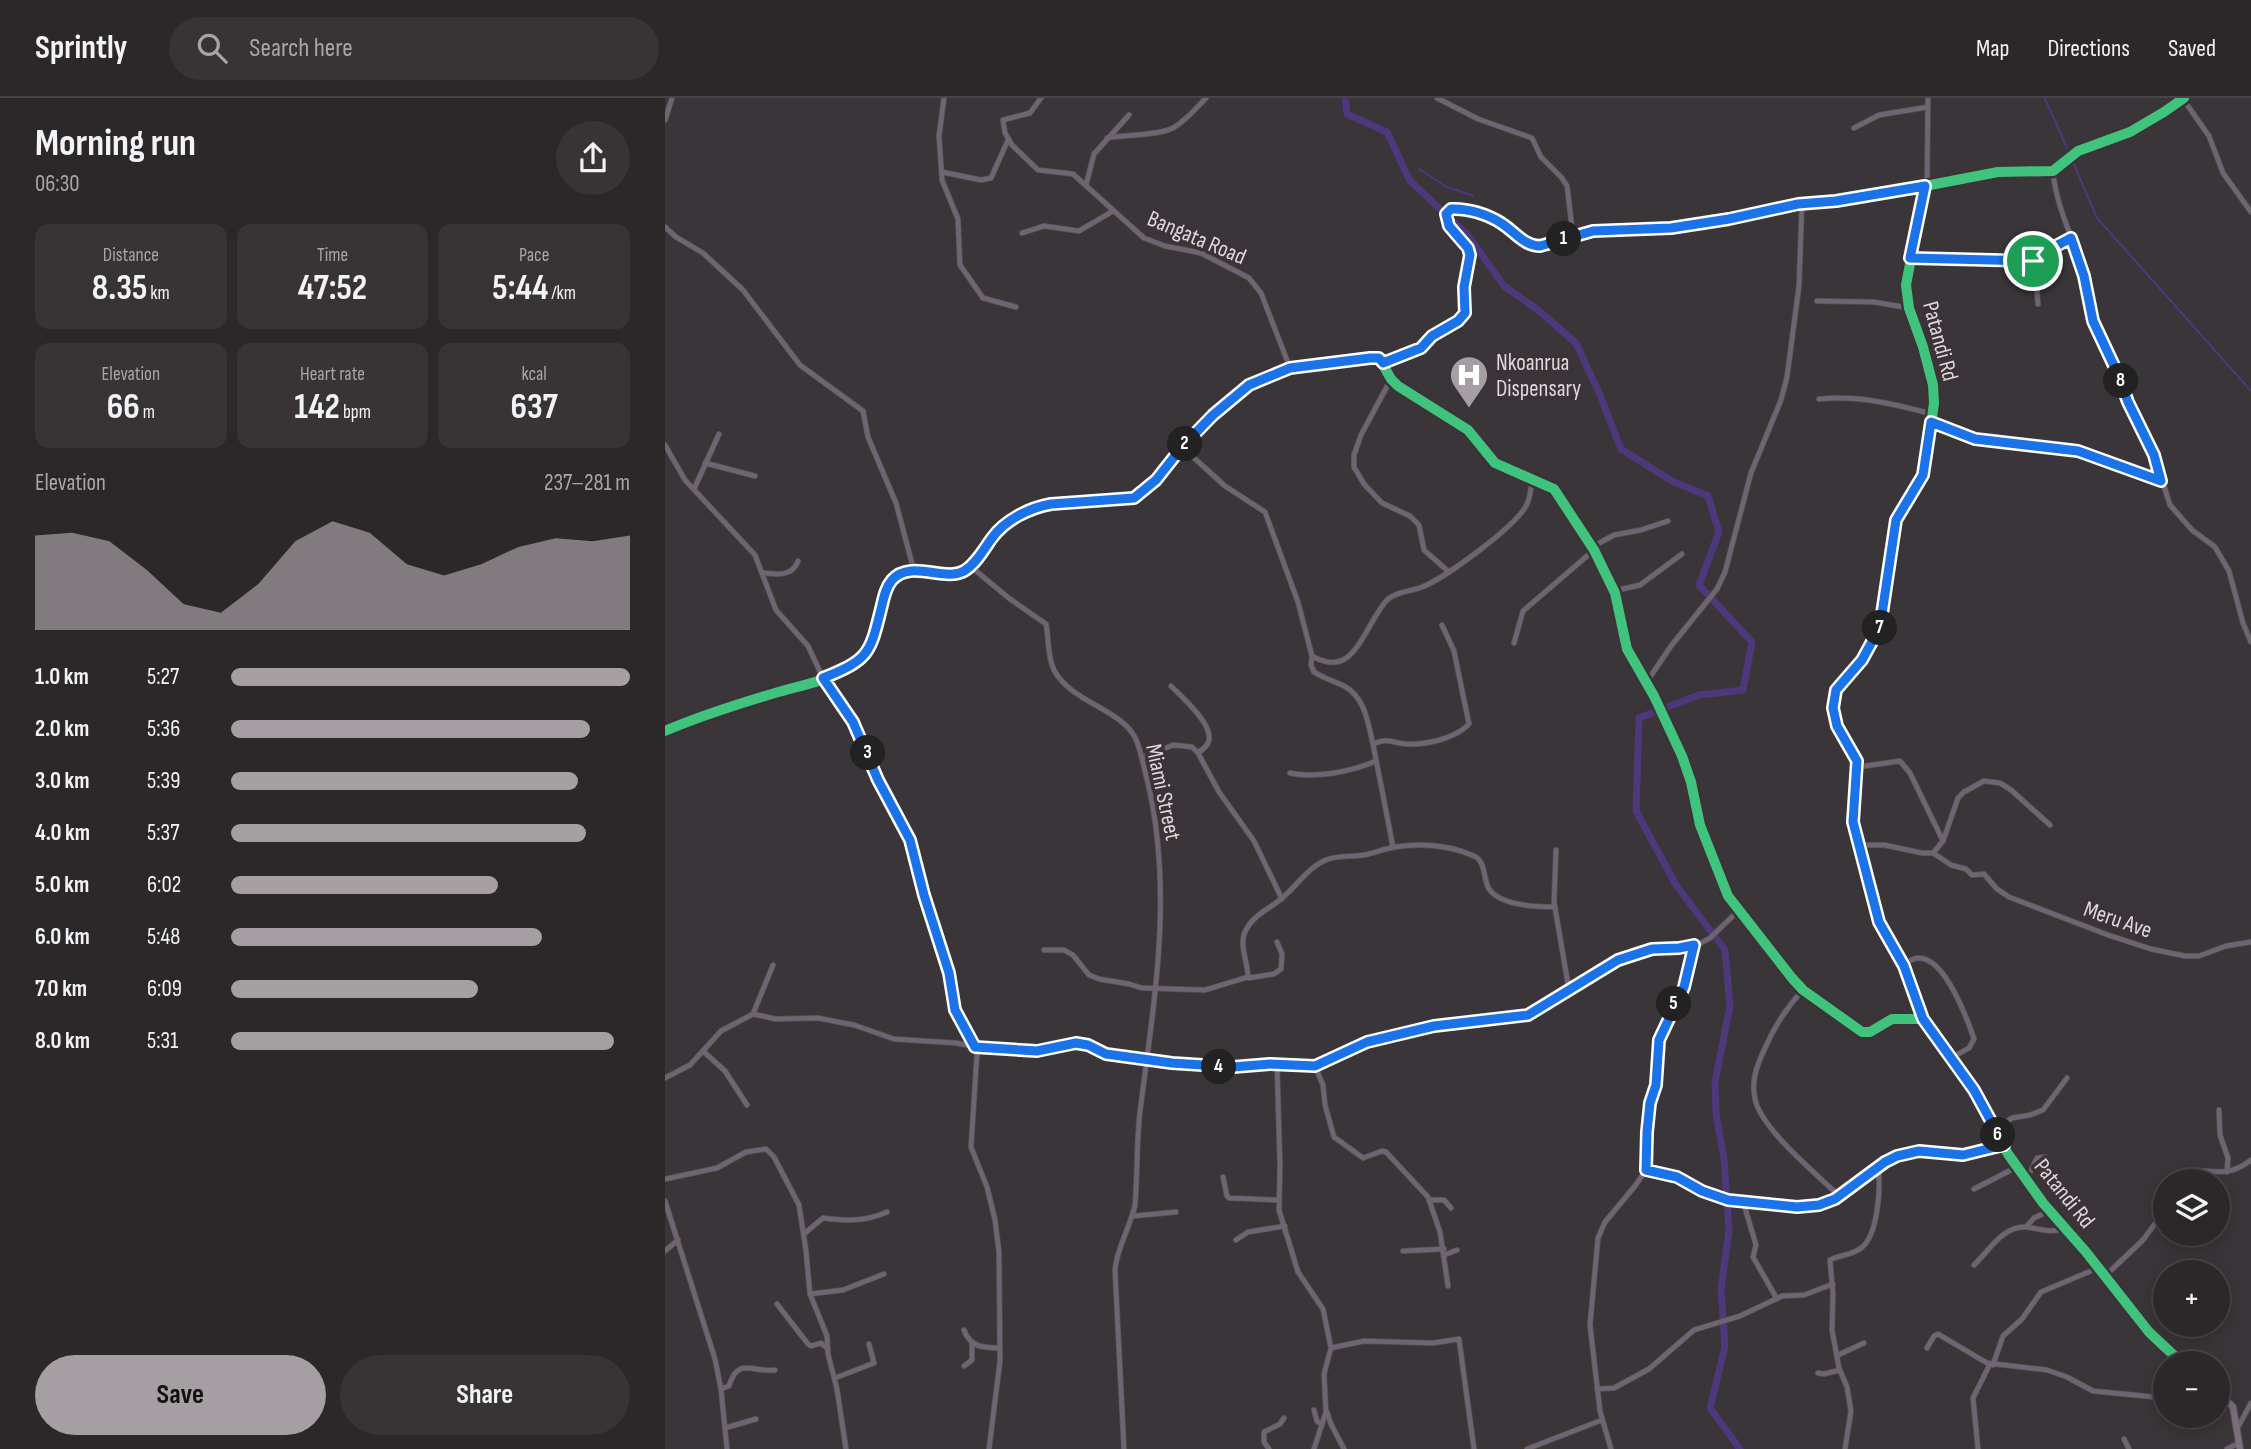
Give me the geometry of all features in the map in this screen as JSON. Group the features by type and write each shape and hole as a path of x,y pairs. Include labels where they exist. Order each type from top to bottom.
{"street":[{"path":"665,120 672,98"},
{"path":"944,98 939,136 942,172 945,190 958,219 961,268 983,298 1016,307"},
{"path":"942,172 981,180 991,178 1008,139 1003,119 1030,113 1041,98"},
{"path":"1107,138 1164,132 1174,128 1206,98"},
{"path":"1437,98 1478,119 1525,133 1532,138 1541,157 1567,186 1573,236"},
{"path":"1926,185 1929,98"},
{"path":"1383,363 1421,348 1432,336 1464,316 1464,287 1470,255 1468,248 1447,222 1446,214 1451,209 1469,211 1493,219 1536,247 1606,229 1671,228 1802,203 1836,201 1998,172 2053,171 2076,152 2130,132 2183,98 2209,136 2223,173 2251,212"},
{"path":"1854,128 1879,115 1928,107"},
{"path":"1085,186 1091,160 1129,114"},
{"name":"Bangata Road","path":"1008,139 1038,170 1070,173 1144,238 1165,246 1196,251 1254,282 1262,293 1290,368"},
{"path":"2053,171 2056,196 2084,276 2093,321 2154,455 2172,509 2192,530 2214,547 2229,571 2242,622 2251,642"},
{"name":"Patandi Rd","path":"1926,185 1906,285 1909,307 1932,379 1934,397 1923,475 1896,520 1880,627 1862,660 1834,694 1835,719 1854,753 1858,767 1853,822 1879,922 1903,964 1923,1019 1974,1090 2023,1177 2148,1332 2169,1351"},
{"path":"1646,683 1671,646 1717,589 1725,572 1751,473 1781,400 1787,377 1799,286 1802,203"},
{"path":"1022,233 1052,226 1079,231 1113,211"},
{"path":"665,227 675,237 703,253 743,290 800,365 863,411 868,437 896,503 914,571"},
{"path":"2038,304 2033,261 2035,257 2071,238"},
{"path":"1910,258 2033,261"},
{"path":"1817,301 1874,302 1909,307"},
{"path":"665,731 823,678 862,659 874,635 890,582 901,573 959,573 970,566 994,535 1017,516 1051,504 1134,498 1156,480 1182,447 1241,390 1263,378 1290,368 1379,358 1398,386 1468,430 1495,463 1553,489 1593,548 1614,591 1625,641 1682,756 1707,847 1728,896 1775,959 1803,990 1862,1032 1870,1032 1894,1019 1923,1019"},
{"path":"1391,379 1361,435 1354,455 1354,467 1364,484 1382,503 1411,516 1419,524 1424,550 1448,572"},
{"path":"1819,399 1861,398 1931,418 1975,439 2078,451 2161,481"},
{"path":"694,489 719,435"},
{"path":"665,445 678,471 755,555 776,610 805,643 823,678 853,722 878,780 910,840 949,973 955,1010 975,1047 977,1057 971,1147 987,1187 999,1252 1000,1369 989,1449"},
{"path":"1182,447 1232,492 1265,512 1298,602 1314,672 1348,688 1365,712 1393,847"},
{"path":"705,463 754,475"},
{"path":"1312,656 1331,662 1342,661 1358,644 1388,599 1399,593 1424,587 1485,546 1528,503 1532,478"},
{"path":"1514,643 1523,611 1593,548 1614,536 1668,521"},
{"path":"1614,591 1640,585 1682,554"},
{"path":"764,573 788,573 796,567 798,561"},
{"name":"Miami Street","path":"970,566 1014,603 1044,621 1052,665 1060,678 1080,697 1129,729 1136,739 1153,805 1159,852 1160,927 1156,989 1140,1114 1133,1216 1119,1247 1115,1270 1125,1449"},
{"path":"1373,744 1389,739 1405,744 1442,739 1468,726 1454,651 1442,625"},
{"path":"1171,686 1191,705 1209,734 1208,744 1198,753"},
{"path":"1142,758 1181,744 1192,747 1198,753 1219,792 1248,830 1282,899"},
{"path":"1290,773 1306,776 1332,774 1347,768 1361,768 1376,761"},
{"path":"1858,767 1900,761 1910,773 1943,842"},
{"path":"1859,845 1891,846 1933,853 1943,842 1953,807 1960,795 1984,781 2000,783 2011,790 2050,825"},
{"path":"1248,978 1244,951 1245,932 1262,911 1282,899 1305,875 1325,860 1370,854 1393,847 1440,845 1474,856 1481,863 1487,885 1494,894 1527,906 1555,906"},
{"path":"1556,850 1555,906 1569,990"},
{"name":"Meru Ave","path":"1933,853 1951,865 1966,869 1972,875 1984,874 1997,889 2009,897 2095,931 2151,949 2192,956 2251,942"},
{"path":"753,1014 776,1019 825,1020 854,1025 894,1039 975,1047 1037,1051 1076,1043 1088,1045 1106,1054 1147,1060 1233,1067 1277,1064 1315,1066 1367,1042 1434,1026 1528,1015 1626,957 1652,949 1694,945 1710,938 1738,911"},
{"path":"1044,950 1060,949 1071,953 1083,970 1099,979 1142,988 1205,990 1274,974 1281,969 1282,954 1277,942"},
{"path":"1611,1449 1602,1420 1590,1325 1598,1238 1605,1222 1646,1170 1647,1132 1650,1103 1656,1085 1659,1040 1684,987 1694,945"},
{"path":"1903,964 1919,958 1928,960 1941,970 1949,983 1974,1039 1969,1048 1951,1058"},
{"path":"665,1078 688,1067 717,1033 753,1014 773,965"},
{"path":"1803,990 1777,1022 1756,1068 1755,1101 1788,1149 1839,1196"},
{"path":"703,1051 725,1071 747,1105"},
{"path":"1277,1064 1280,1213 1298,1272 1322,1309 1331,1348 1324,1374 1326,1407 1331,1424 1344,1449"},
{"path":"1315,1066 1323,1085 1325,1105 1335,1139 1363,1158 1386,1152 1429,1200 1440,1232 1448,1286"},
{"path":"1995,1129 2017,1116 2027,1116 2043,1110 2067,1078"},
{"path":"2219,1110 2220,1135 2228,1158 2227,1169"},
{"path":"1646,1170 1677,1177 1723,1199 1807,1206 1827,1203 1890,1158 1914,1152 1963,1155 2004,1145"},
{"path":"665,1179 717,1168 746,1152 766,1149 774,1157 797,1200 804,1234 810,1294 826,1332 846,1449"},
{"path":"2023,1177 2031,1171 2037,1158 2046,1157"},
{"path":"2230,1171 2239,1169 2251,1160"},
{"path":"1974,1189 2017,1167"},
{"path":"1846,1449 1851,1411 1832,1330 1831,1259 1861,1249 1871,1232 1880,1189 1878,1168"},
{"path":"1223,1177 1227,1196 1232,1199 1279,1200"},
{"path":"1429,1200 1444,1200 1451,1208"},
{"path":"665,1201 715,1359 727,1449"},
{"path":"1743,1201 1755,1237 1753,1257 1777,1299"},
{"path":"2026,1227 2034,1217 2049,1211"},
{"path":"804,1234 823,1218 856,1220 887,1212"},
{"path":"1133,1216 1176,1212"},
{"path":"1236,1241 1248,1232 1285,1226"},
{"path":"2105,1277 2137,1247 2153,1226"},
{"path":"1974,1265 2004,1234 2026,1227 2050,1232 2064,1228"},
{"path":"665,1251 678,1240"},
{"path":"1403,1251 1457,1250"},
{"path":"1978,1449 1973,1398 1992,1365 2003,1336 2022,1320 2041,1292 2098,1268"},
{"path":"810,1294 843,1290 884,1274"},
{"path":"1597,1389 1617,1387 1649,1369 1694,1330 1740,1316 1788,1295 1804,1295 1833,1284"},
{"path":"777,1304 808,1344 811,1346 821,1343 828,1349"},
{"path":"964,1330 972,1343 972,1360 964,1366"},
{"path":"1927,1348 1938,1334 1992,1365 2047,1370 2067,1377 2092,1391 2153,1397"},
{"path":"1331,1348 1364,1341 1422,1343 1459,1339 1474,1449"},
{"path":"972,1343 1000,1348"},
{"path":"1837,1355 1864,1343"},
{"path":"835,1378 874,1363 869,1344"},
{"path":"721,1389 729,1386 732,1375 740,1368 775,1370"},
{"path":"1818,1373 1840,1370"},
{"path":"1843,1378 1843,1387"},
{"path":"2227,1449 2240,1446 2238,1427 2230,1403"},
{"path":"2238,1427 2251,1403"},
{"path":"1314,1449 1326,1407"},
{"path":"1314,1410 1317,1421 1322,1425"},
{"path":"1269,1449 1264,1442 1264,1432 1280,1424 1284,1418"},
{"path":"725,1428 756,1419"},
{"path":"1527,1449 1602,1420"},
{"path":"2125,1439 2129,1449"}],"waterway":[{"path":"1345,98 1347,114 1387,132 1410,181 1467,234 1504,286 1538,310 1576,343 1621,449 1672,481 1708,496 1719,532 1699,585 1752,642 1743,690 1699,695 1639,718 1636,811 1676,885 1725,950 1730,1006 1715,1082 1729,1231 1721,1289 1725,1346 1710,1408 1740,1449"},
{"path":"2045,98 2070,155"},
{"path":"2072,160 2097,218 2251,391"},
{"path":"1419,169 1445,186 1473,196"}],"cycle path":[{"path":"2169,1351 2149,1332 2086,1252 2043,1203 2008,1154 1974,1090 1922,1019 1904,966 1879,922 1854,826 1857,761 1837,726 1833,698 1836,690 1862,660 1880,627 1896,520 1921,479 1926,461 1934,403 1933,385 1909,308 1906,285 1925,186 1998,172 2053,171 2078,151 2130,132 2184,98"},
{"path":"665,731 733,706 831,677 851,667 867,654 875,634 885,590 897,575 906,571 947,574 965,570 977,560 1004,525 1034,509 1051,504 1136,496 1156,479 1213,415 1241,390 1263,378 1290,368 1379,358 1398,386 1468,430 1495,463 1554,489 1594,550 1615,593 1627,649 1654,696 1682,756 1691,782 1700,825 1728,896 1792,978 1803,990 1862,1032 1870,1032 1892,1019 1922,1019"}],"place":[{"name":"Nkoanrua Dispensary","path":"1469,409"}],"route":[{"path":"1925,186 1910,258 2033,261 2035,257 2071,238 2084,276 2093,321 2154,455 2161,481 2078,451 2054,446 1975,439 1931,422 1923,475 1896,520 1880,627 1862,660 1836,690 1833,698 1837,726 1857,761 1853,822 1879,922 1904,966 1923,1019 1974,1090 2004,1145 1963,1155 1919,1151 1890,1158 1835,1199 1827,1203 1797,1207 1728,1200 1702,1191 1677,1177 1646,1170 1647,1132 1650,1103 1656,1085 1659,1040 1674,1004 1683,991 1694,945 1652,949 1618,960 1528,1015 1434,1026 1367,1042 1315,1066 1270,1064 1233,1067 1172,1063 1106,1054 1088,1045 1076,1043 1037,1051 975,1047 962,1027 953,1004 949,973 910,840 878,780 853,722 823,678 857,663 865,656 874,635 887,587 895,577 914,571 954,574 962,572 1004,524 1038,507 1134,498 1156,480 1182,447 1213,415 1255,381 1290,368 1370,358 1379,358 1383,363 1415,352 1432,336 1464,316 1464,287 1470,255 1468,248 1447,222 1446,214 1452,209 1493,219 1536,247 1593,231 1671,228 1798,204 1836,201 1925,186"}]}
